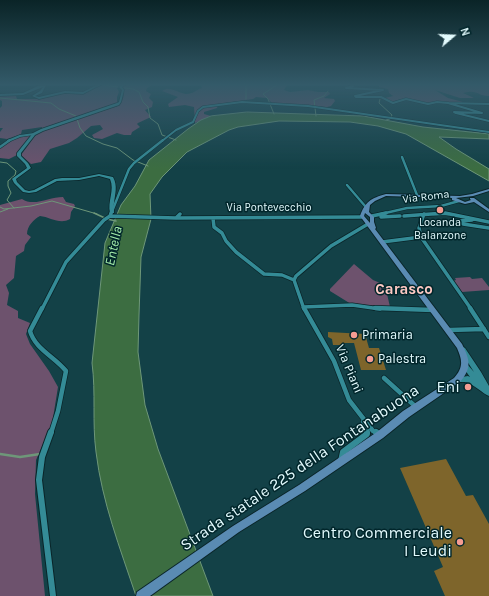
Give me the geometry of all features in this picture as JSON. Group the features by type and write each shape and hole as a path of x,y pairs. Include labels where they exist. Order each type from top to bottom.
{"main road":[{"path":"458,199 489,190"},
{"path":"472,202 478,194"},
{"path":"465,363 460,346 449,330 368,224 367,205 375,199 386,195 442,197 472,202"},
{"path":"467,197 472,202 488,211"},
{"path":"368,217 380,239"},
{"name":"Strada statale 225 della Fontanabuona","path":"141,596 236,529 380,435 416,407 457,380 464,373 465,363"}],"street":[{"path":"92,113 34,134 19,153 19,157 29,166 28,169 14,179 22,189 27,192 32,192 62,179 79,179 105,175 114,179 114,189 111,203 112,214"},
{"path":"53,596 39,480 41,457 55,422 66,371 61,364 32,339 30,331 66,262 104,220 112,214 129,169 134,163 176,130 193,122 197,113"},
{"path":"361,113 426,125 489,132"},
{"path":"456,113 489,121"},
{"path":"0,147 12,138 24,134 34,134"},
{"path":"402,157 417,195"},
{"path":"347,185 367,205"},
{"name":"Via Roma","path":"368,217 407,208 441,206 458,199"},
{"path":"393,211 400,216"},
{"path":"368,217 445,213 489,223"},
{"name":"Via Pontevecchio","path":"112,214 176,218 368,217"},
{"path":"176,218 180,214"},
{"path":"424,214 419,228 421,237 489,337"},
{"path":"213,218 214,227 222,233 226,241 236,252 264,274 282,275 294,280 296,276 331,246 368,224"},
{"path":"489,223 467,220 460,221 463,224 489,228"},
{"path":"380,239 421,237"},
{"name":"Via Piani","path":"294,280 303,307 328,347 349,400 373,431 380,435"},
{"path":"303,307 345,306 372,307 380,309 434,310"},
{"path":"449,330 484,330"},
{"path":"460,346 479,374 489,393"},
{"path":"465,363 479,374"},
{"path":"465,363 489,393"},
{"path":"384,378 416,407"},
{"path":"457,380 468,379 489,393"},
{"path":"341,461 343,452 367,434 366,427 357,411"}],"shaded area":[{"path":"0,113 89,113 42,129 42,127 22,130 21,134 7,139 0,138 0,132 3,128 0,128"},
{"path":"96,113 147,113 151,117 138,123 137,124 140,127 132,132 131,135 117,133 102,139 94,138 92,135 103,129 100,125 91,126 69,143 50,149 41,162 31,164 21,155 35,136 45,129"},
{"path":"194,113 204,113 211,116 195,123"},
{"path":"32,136 17,155 9,159 0,158 0,148 15,137"},
{"path":"63,197 66,202 74,204 75,206 71,212 70,219 66,221 59,221 40,216 33,221 27,231 27,234 31,237 25,245 24,251 16,256 14,278 6,285 9,293 7,305 18,311 18,318 30,323 26,334 30,344 58,387 52,424 36,460 35,494 45,596 0,596 0,205 22,199 37,202"},
{"path":"354,264 373,280 385,285 390,307 351,304 330,291 330,289"},
{"path":"470,277 472,279 482,278 489,287 489,290 462,292 453,281 456,280 455,278"}],"water":[{"name":"Entella","path":"240,113 271,113 363,116 423,127 489,134 489,139 439,137 489,169 489,181 406,134 378,126 350,122 279,121 238,127 229,130 187,152 162,177 150,194 151,219 141,257 138,352 145,405 158,449 213,596 136,596 107,507 99,471 95,441 92,363 105,243 121,205 135,186 149,160 188,129 201,120 211,116"}],"building":[{"path":"328,332 365,334 369,348 379,348 386,370 361,370 354,343 333,345 332,339 328,337"},
{"name":"Centro Commerciale I Leudi","path":"446,459 466,496 473,495 489,524 489,596 445,596 434,571 443,567 400,468"}],"waterway":[{"path":"68,113 76,116 80,128 86,136 103,144 117,148 133,160 148,166"},
{"path":"149,113 150,118 158,124 162,135 176,140"},
{"path":"386,120 390,119 392,115 390,113"},
{"path":"0,162 7,163 16,171 15,175 8,181 8,186 11,193 7,200 14,208"},
{"path":"14,208 52,201 95,213"},
{"path":"0,207 4,209 14,208"},
{"path":"0,212 8,209"},
{"name":"Entella","path":"95,213 116,221"},
{"path":"0,454 20,457 40,454"}],"place":[{"name":"Locanda Balanzone","path":"440,210"},
{"name":"Primaria","path":"354,335"},
{"name":"Palestra","path":"370,359"},
{"name":"Eni","path":"468,387"},
{"name":"Centro Commerciale I Leudi","path":"460,542"}],"district":[{"name":"Carasco","path":"404,290"}]}
